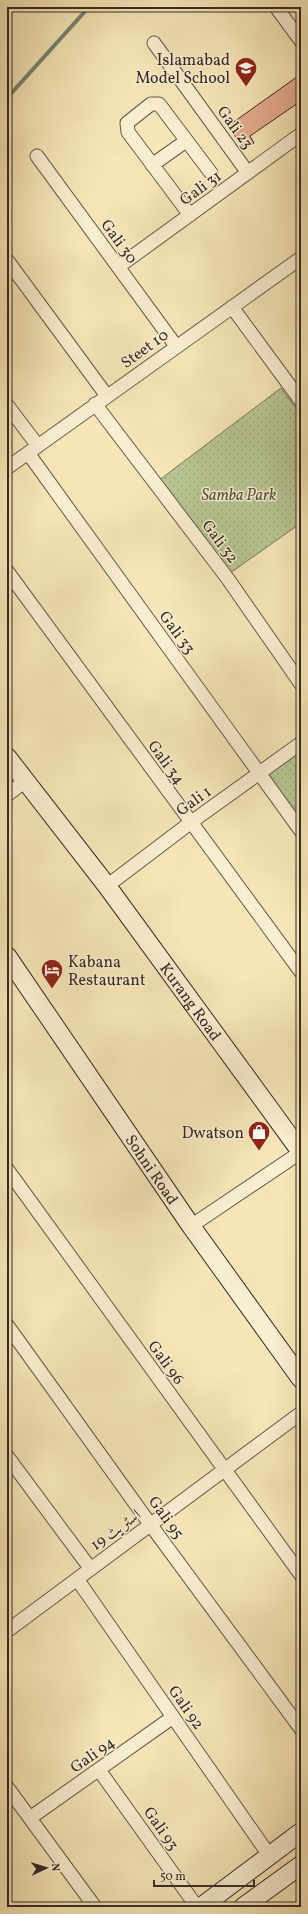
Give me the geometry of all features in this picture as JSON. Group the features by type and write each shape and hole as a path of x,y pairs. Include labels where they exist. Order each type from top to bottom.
{"street":[{"path":"276,7 301,41"},
{"name":"Gali 23","path":"154,43 248,173"},
{"path":"190,215 128,132 126,127 127,122 151,104 159,104 211,173"},
{"name":"Gali 31","path":"118,267 301,134"},
{"path":"152,165 186,141"},
{"name":"Gali 30","path":"37,156 176,346"},
{"path":"7,260 107,396"},
{"name":"Steet 10","path":"7,468 176,346 300,260"},
{"path":"232,307 301,401"},
{"name":"Gali 32","path":"95,404 228,578 301,684"},
{"name":"Gali 33","path":"7,405 33,449 301,831"},
{"name":"Gali 34","path":"7,571 190,823 301,972"},
{"name":"Gali 1","path":"107,886 190,823 301,743"},
{"name":"Kurang Road","path":"7,757 107,886 301,1152"},
{"path":"7,795 25,781"},
{"name":"Sohni Road","path":"7,956 191,1226 301,1379"},
{"path":"191,1226 301,1152"},
{"name":"Gali 96","path":"7,1169 301,1575"},
{"name":"Gali 95","path":"7,1325 150,1524 301,1729"},
{"name":"اسٹریٹ 19","path":"7,1631 301,1413"},
{"path":"7,1456 90,1568"},
{"name":"Gali 92","path":"77,1579 269,1855"},
{"name":"Gali 94","path":"30,1818 173,1717"},
{"name":"Gali 93","path":"99,1770 197,1907"},
{"path":"7,1787 95,1907"},
{"path":"201,1907 301,1832"},
{"path":"243,1907 301,1865"}],"green space":[{"name":"Samba Park","path":"281,388 301,415 301,523 223,578 154,484"},
{"path":"301,739 301,834 255,772"}],"building":[{"path":"301,74 301,101 250,136 254,143 244,149 228,126"}],"waterway":[{"path":"7,98 89,7"}],"place":[{"name":"Islamabad Model School","path":"246,88"},
{"name":"Kabana Restaurant","path":"52,990"},
{"name":"Dwatson","path":"259,1152"}]}
